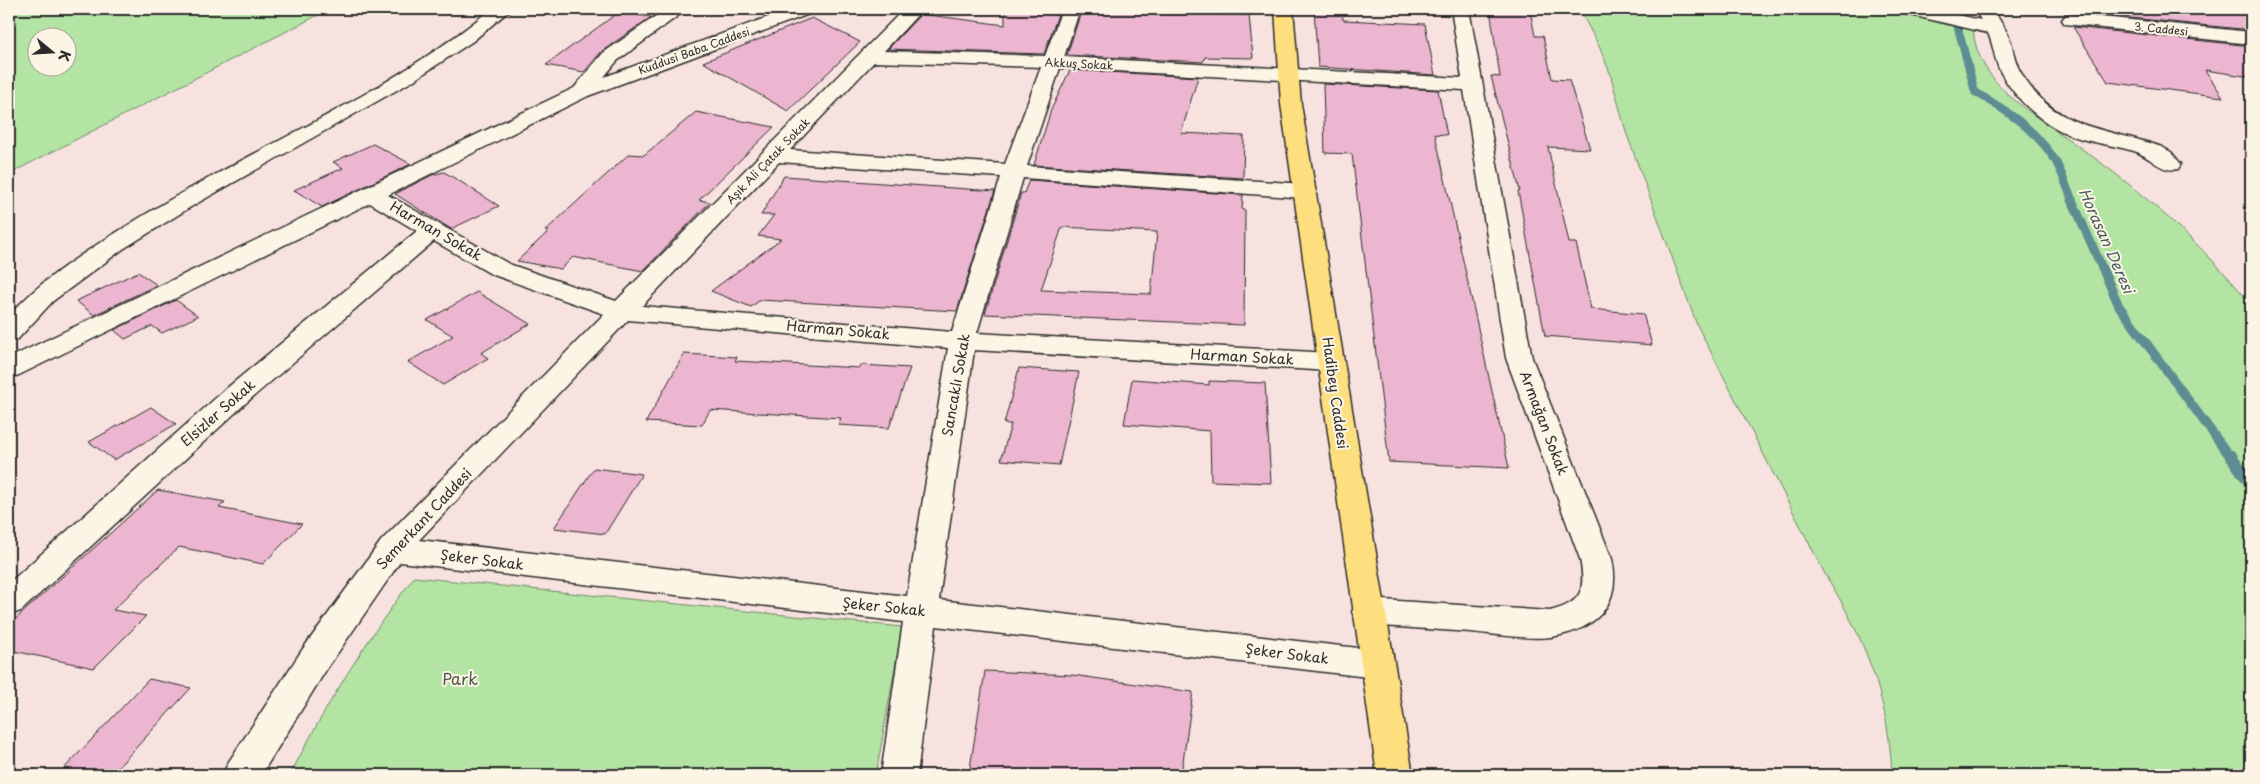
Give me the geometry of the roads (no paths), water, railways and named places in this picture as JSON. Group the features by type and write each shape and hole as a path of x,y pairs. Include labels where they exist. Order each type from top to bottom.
{"main road":[{"name":"Hadibey Caddesi","path":"1284,9 1289,75 1305,192 1376,664 1395,775"}],"street":[{"path":"9,333 27,310 75,272 132,232 206,188 276,152 374,97 454,46 502,9"},
{"path":"582,92 610,57 678,9"},
{"name":"Kuddusi Baba Caddesi","path":"9,369 582,92 806,9"},
{"name":"Aşık Ali Çatak Sokak","path":"622,312 914,9"},
{"name":"Sancaklı Sokak","path":"899,775 921,611 962,341 1014,171 1071,9"},
{"name":"Armağan Sokak","path":"1368,612 1550,624 1568,620 1582,614 1592,604 1599,590 1601,575 1596,559 1519,358 1460,9"},
{"path":"1912,9 1995,29"},
{"path":"1984,9 2001,41 2006,63 2013,75 2034,101 2049,115 2067,126 2091,136 2150,149 2167,158 2170,164"},
{"name":"3. Caddesi","path":"2072,20 2251,38"},
{"name":"Akkuş Sokak","path":"868,56 1052,62 1473,85"},
{"path":"774,155 1305,192"},
{"name":"Harman Sokak","path":"372,195 500,269 622,312 962,341 1330,362"},
{"name":"Elsizler Sokak","path":"9,602 245,389 433,230"},
{"name":"Semerkant Caddesi","path":"241,775 290,693 392,549 622,312"},
{"name":"Şeker Sokak","path":"392,549 1376,664"}],"waterway":[{"name":"Horasan Deresi","path":"1953,9 1975,92 2010,114 2031,131 2049,151 2061,172 2073,201"},
{"name":"Horasan Deresi","path":"2072,200 2119,306 2231,458"},
{"name":"Horasan Deresi","path":"2231,456 2251,484"}],"park label":[{"name":"Park","path":"460,679"}]}
